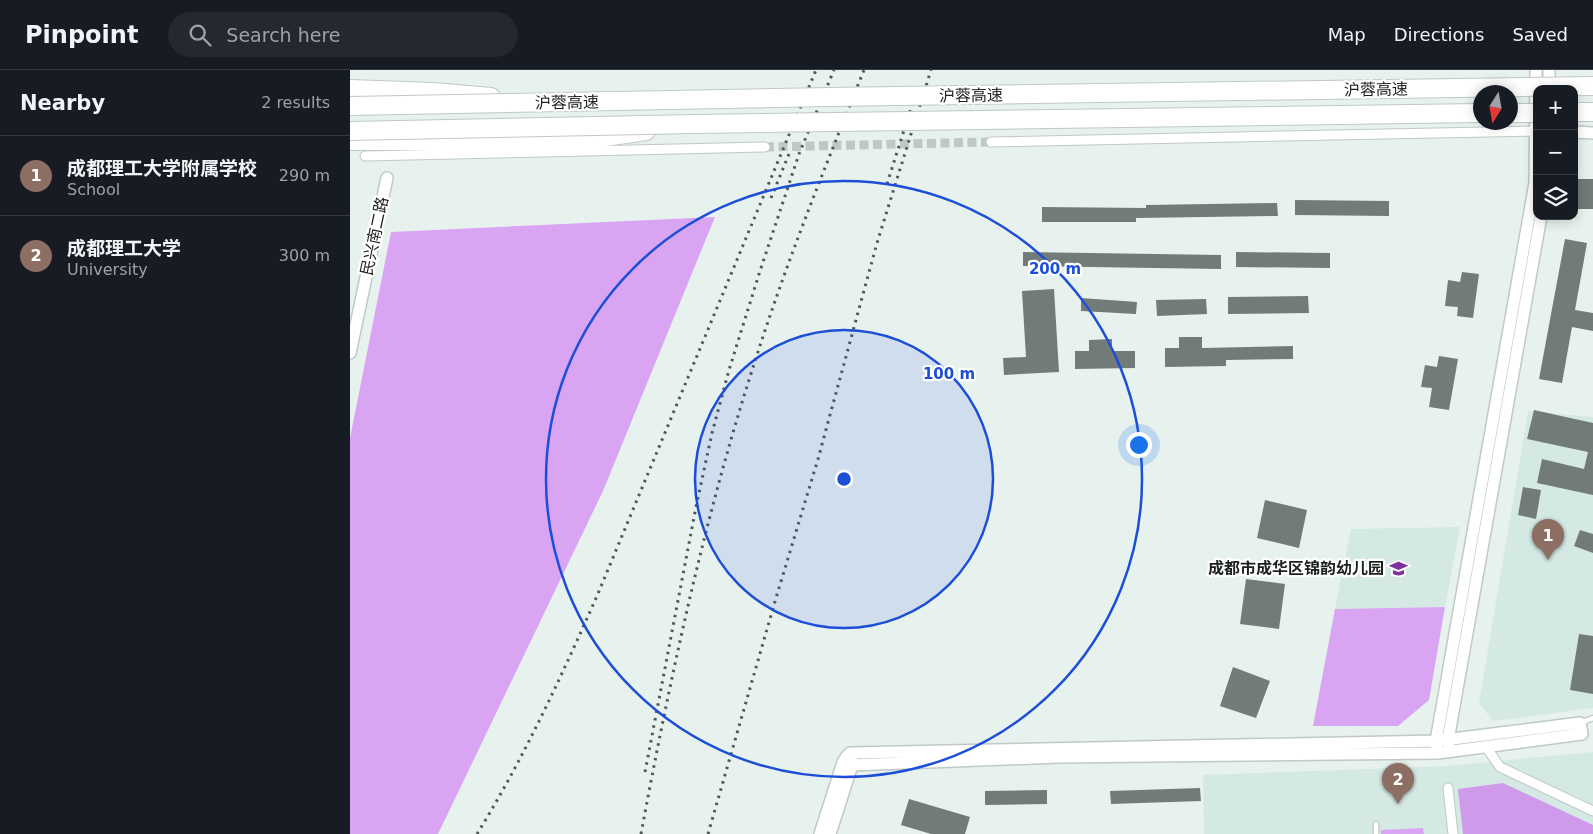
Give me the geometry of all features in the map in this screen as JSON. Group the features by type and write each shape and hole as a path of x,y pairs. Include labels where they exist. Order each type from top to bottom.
{"highway":[{"name":"沪蓉高速","path":"350,106 1593,86"},
{"path":"350,89 433,92 546,103"},
{"path":"1518,113 1533,112"},
{"path":"1578,112 1593,112"},
{"name":"沪蓉高速","path":"350,131 694,124 1473,113"},
{"path":"350,141 578,141 694,124"}],"street":[{"path":"1536,70 1536,130"},
{"path":"1549,70 1549,85"},
{"path":"991,142 1533,131"},
{"path":"1578,132 1593,133"},
{"path":"365,156 765,146"},
{"path":"1443,746 1534,175"},
{"name":"民兴南二路","path":"350,353 387,178"},
{"path":"1443,746 1540,220"},
{"path":"848,760 1059,757 1443,746 1486,747 1582,734 1580,722 1443,746"},
{"path":"1486,747 1500,767 1593,811"},
{"path":"820,834 848,760"},
{"path":"830,834 848,760"},
{"path":"1448,788 1452,834"}],"lane":[{"path":"1580,722 1593,718"},
{"path":"1376,824 1376,834"}],"shaded area":[{"path":"715,217 603,491 438,834 350,834 350,438 391,232"},
{"path":"1528,411 1593,417 1593,708 1493,721 1479,703"},
{"name":"成都市成华区锦韵幼儿园","path":"1460,527 1445,607 1335,609 1351,529"},
{"path":"1445,607 1429,700 1398,726 1313,726 1335,609"},
{"path":"1593,752 1593,834 1204,834 1203,775 1447,766"},
{"path":"1503,783 1593,825 1593,834 1463,834 1458,789"},
{"path":"1423,828 1424,834 1381,834 1381,830"}],"building":[{"path":"1578,179 1593,179 1593,209 1578,209"},
{"path":"1295,200 1389,201 1389,216 1295,215"},
{"path":"1277,203 1278,216 1136,218 1136,222 1042,222 1042,207 1146,208 1146,205"},
{"path":"1565,239 1587,243 1575,310 1593,313 1593,331 1572,327 1562,383 1539,379"},
{"path":"1023,252 1221,255 1221,269 1023,266"},
{"path":"1236,252 1330,253 1330,268 1236,267"},
{"path":"1462,272 1479,274 1473,318 1457,316 1458,307 1445,306 1448,280 1460,282"},
{"path":"1054,289 1059,372 1004,375 1003,358 1026,357 1022,291"},
{"path":"1308,296 1309,313 1228,314 1228,297"},
{"path":"1081,298 1137,302 1136,314 1081,311"},
{"path":"1206,299 1207,314 1157,316 1156,300"},
{"path":"1179,337 1202,337 1202,348 1293,346 1293,359 1226,360 1226,366 1165,367 1165,348 1179,348"},
{"path":"1112,339 1112,351 1135,351 1135,368 1075,369 1075,351 1089,351 1089,340"},
{"path":"1439,356 1458,359 1449,410 1429,407 1432,388 1421,387 1425,365 1437,367"},
{"path":"1534,410 1593,423 1593,495 1537,483 1542,459 1584,469 1588,452 1527,439"},
{"path":"1523,487 1541,490 1536,519 1518,515"},
{"path":"1265,500 1307,510 1299,548 1257,538"},
{"path":"1580,530 1593,534 1593,553 1574,546"},
{"path":"1246,579 1285,584 1279,629 1240,624"},
{"path":"1579,634 1593,636 1593,694 1570,690"},
{"path":"1233,667 1270,681 1256,718 1220,706"},
{"path":"1200,788 1201,801 1111,804 1110,791"},
{"path":"1047,790 1047,804 985,805 985,791"},
{"path":"909,799 970,817 965,834 931,834 901,825"}],"tunnel":[{"path":"765,147 991,142"}],"railway":[{"path":"477,834 526,747 556,687 597,596 816,70"},
{"path":"645,772 712,433 729,370 799,154 834,70"},
{"path":"641,834 677,653 706,533 739,414 794,247 864,70"},
{"path":"708,834 818,459 877,243 931,70"},
{"path":"887,184 917,89"},
{"path":"771,198 789,154"}],"place":[{"name":"成都理工大学附属学校","path":"1548,560"},
{"name":"成都市成华区锦韵幼儿园","path":"1398,568"},
{"name":"成都理工大学","path":"1398,804"}]}
